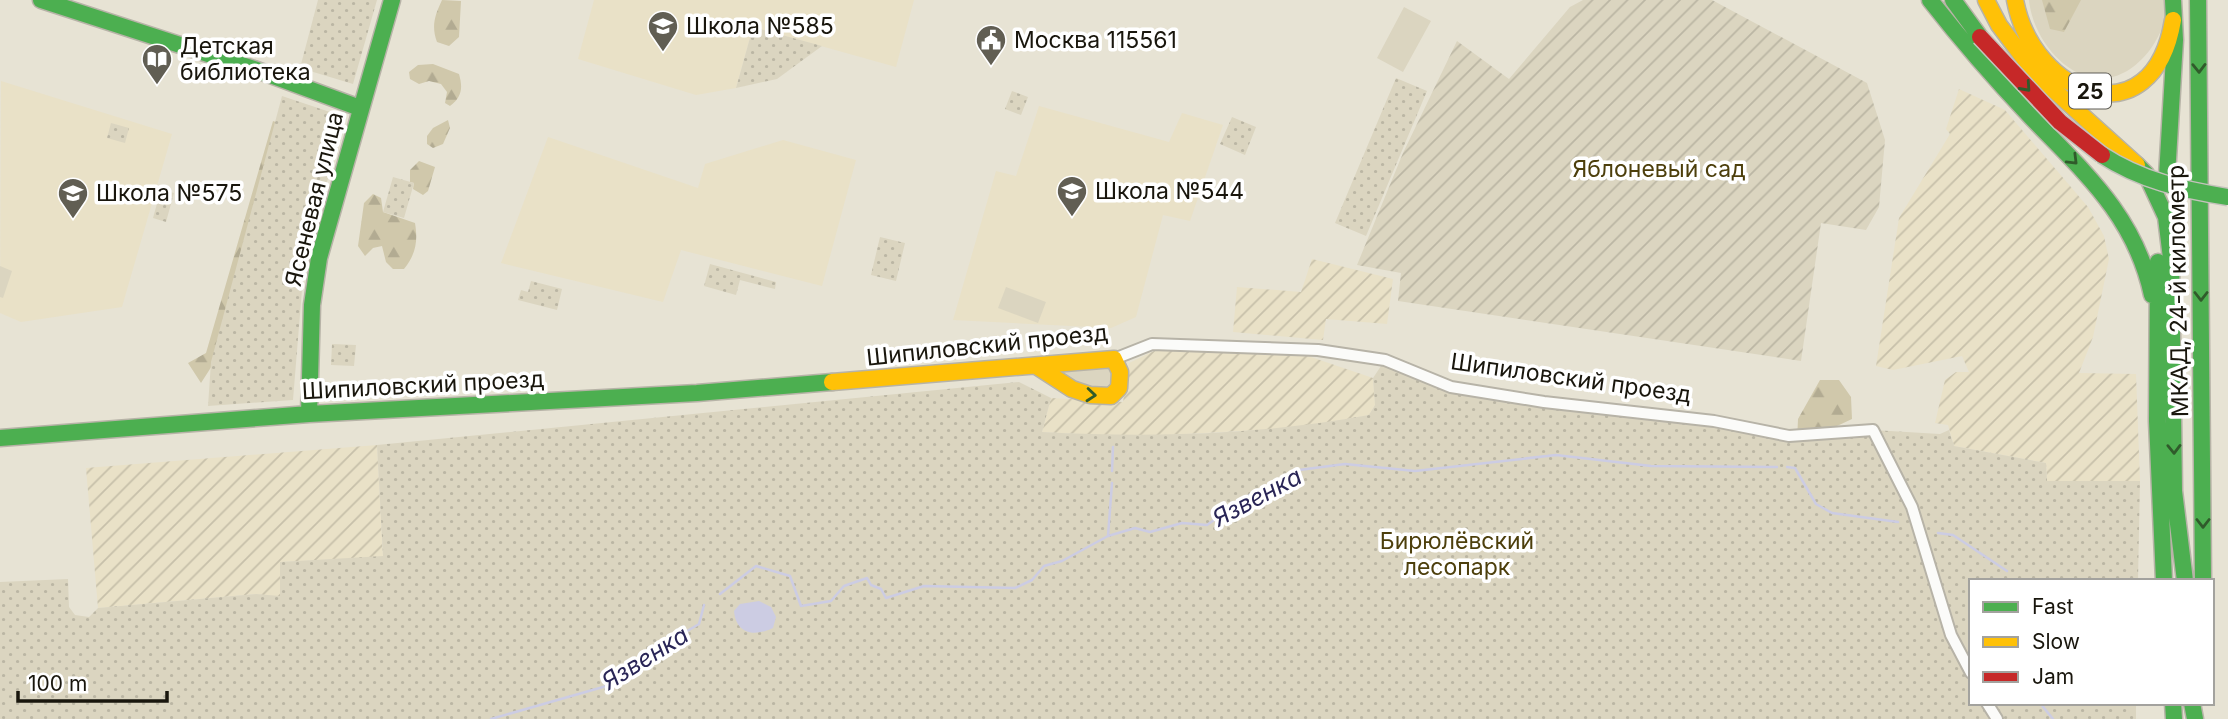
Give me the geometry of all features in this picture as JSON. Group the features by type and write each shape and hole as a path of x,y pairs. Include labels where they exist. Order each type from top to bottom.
{"main road":[{"path":"41,0 254,69 360,108"},
{"name":"Ясеневая улица","path":"309,414 312,305 319,258 392,0"},
{"path":"1930,0 1984,64 2119,212 2142,256 2155,316"},
{"path":"1953,0 1980,37 2064,128 2104,159 2165,186 2228,197"},
{"path":"1986,0 1999,25 2035,73 2123,150 2146,174 2158,195 2170,235 2174,491 2185,579"},
{"name":"25","path":"2015,0 2020,31 2031,51 2062,79 2093,92 2115,92 2134,86 2151,75 2169,44 2173,20"},
{"path":"2167,176 2173,0"},
{"name":"МКАД, 24-й километр","path":"2198,0 2203,579"},
{"path":"2161,225 2155,316 2157,488 2164,579"},
{"path":"1038,367 1075,393 1092,397 1111,396 1119,388 1120,372 1114,359"},
{"name":"Шипиловский проезд","path":"0,438 309,414 697,393 1114,359"}],"street":[{"name":"Шипиловский проезд","path":"1114,359 1152,344 1318,350 1385,360 1451,387 1544,402 1714,421 1789,436 1873,429 1912,507 1951,635 1969,669"}],"shaded area":[{"name":"Школа №585","path":"594,0 914,0 896,67 753,27 736,88 696,95 578,59"},
{"name":"Школа №575","path":"1,81 172,134 122,307 21,322 0,313"},
{"path":"1959,89 2005,110 2088,207 2104,236 2109,259 2093,337 2079,373 2136,374 2140,481 2047,481 2046,463 1954,446 1948,425 1935,423 1945,380 1956,372 1969,372 1962,356 1893,370 1876,366 1899,218 1950,134 1946,129"},
{"name":"Школа №544","path":"1039,106 1169,142 1182,113 1223,125 1190,221 1163,215 1136,317 1111,328 953,320 996,171 1016,176"},
{"path":"548,137 698,188 705,164 783,140 856,160 822,286 681,250 663,302 501,263"},
{"path":"1312,259 1393,279 1387,324 1326,319 1323,340 1233,332 1237,287 1301,292"},
{"path":"1238,347 1296,352 1373,378 1375,405 1369,415 1297,428 1131,437 1042,432 1051,398 1123,402 1129,363 1156,350"},
{"path":"377,445 383,557 280,562 280,597 256,594 98,608 86,468"}],"green space":[{"path":"318,0 377,0 353,84 300,68"},
{"path":"442,0 461,1 459,37 449,46 437,42 434,31"},
{"name":"Яблоневый сад","path":"1583,0 1712,0 1867,83 1885,140 1879,207 1866,230 1821,223 1801,361 1398,301 1401,273 1357,265 1403,153 1457,41 1509,79 1570,7"},
{"path":"2029,0 2168,0 2162,28 2146,54 2123,73 2109,78 2094,78 2070,68 2050,49 2036,25"},
{"path":"2042,0 2081,0 2064,32 2050,29"},
{"path":"1404,7 1431,21 1403,72 1377,58"},
{"path":"753,27 822,46 777,79 736,88"},
{"path":"433,64 459,74 461,92 450,106 445,103 447,92 441,84 429,81 419,84 410,79 409,72 418,65"},
{"path":"1396,78 1427,91 1366,236 1335,223"},
{"path":"1012,91 1028,97 1021,115 1005,109"},
{"path":"282,96 345,117 304,265 293,400 208,406 211,362"},
{"path":"1232,117 1256,127 1245,155 1220,144"},
{"path":"448,120 450,128 443,144 433,148 427,144 427,136 433,128"},
{"path":"273,121 281,124 217,358 201,383 188,363 206,353"},
{"path":"111,123 129,128 125,143 107,138"},
{"path":"419,161 435,167 428,191 423,195 413,189 414,183 410,182 410,170"},
{"path":"393,177 414,183 404,218 383,212"},
{"path":"161,189 174,193 166,222 153,218"},
{"path":"373,194 381,198 383,212 415,223 415,247 404,269 393,269 386,262 382,246 373,248 365,256 358,246 364,203"},
{"path":"880,237 905,243 896,281 871,275"},
{"path":"710,264 776,282 775,289 740,280 736,295 704,286"},
{"path":"0,266 12,271 3,298 0,297"},
{"path":"531,281 562,289 557,310 518,300 521,290 528,292"},
{"path":"1006,287 1046,302 1038,323 998,308"},
{"path":"332,344 356,345 354,366 331,365"},
{"path":"1114,359 1119,388 1092,397 1038,367"},
{"name":"Бирюлёвский лесопарк","path":"1385,360 1432,380 1774,434 1873,430 1940,434 1949,430 1954,446 2046,463 2047,481 2140,481 2138,579 1969,579 1969,705 2136,705 2136,719 0,719 0,582 68,579 69,607 75,615 89,617 98,608 256,594 280,596 280,562 383,556 377,445 1019,382 1051,398 1042,432 1166,435 1247,431 1369,415 1375,405 1373,378"},
{"path":"1820,380 1839,380 1851,397 1852,419 1837,426 1844,439 1797,442 1798,419"}],"water":[{"path":"759,601 771,607 776,617 773,628 747,632 738,625 734,611 740,604"}],"waterway":[{"path":"1112,471 1113,447"},
{"name":"Язвенка","path":"720,594 756,566 790,576 801,606 831,601 844,586 867,578 871,585 881,589 886,598 924,586 1015,588 1032,580 1044,566 1062,561 1108,536 1135,528 1150,532 1182,523 1207,525 1251,494 1299,470 1345,464 1415,471 1556,455 1651,466 1777,467"},
{"name":"Язвенка","path":"1787,467 1795,468 1816,504 1832,513 1898,522"},
{"path":"1108,536 1112,483"},
{"path":"1938,533 1953,535 2007,571"},
{"name":"Язвенка","path":"491,719 610,685 667,643 699,624 704,605"},
{"name":"Язвенка","path":"2042,705 2053,719"}],"traffic: fast":[{"path":"41,0 254,69 360,108"},
{"path":"309,414 312,305 319,258 392,0"},
{"path":"1930,0 1992,75 2105,197 2134,242 2152,295"},
{"path":"1953,0 1980,37"},
{"path":"2167,176 2175,40 2173,0"},
{"path":"2198,0 2203,579"},
{"path":"2102,155 2116,164 2162,183 2228,197"},
{"path":"2137,165 2146,174 2166,217 2171,258 2174,491 2185,579"},
{"path":"2158,262 2157,421 2164,579"},
{"path":"0,438 309,414 697,393 832,382"},
{"path":"2173,705 2174,719"},
{"path":"2192,705 2195,719"}],"traffic: slow":[{"path":"1986,0 1999,25 2035,73 2137,165"},
{"path":"2015,0 2026,34 2044,61 2068,81 2093,92 2119,92 2142,82 2161,58 2173,20"},
{"path":"832,382 1114,359 1120,372 1119,388 1111,396 1090,395 1072,389 1038,367"}],"traffic: jam":[{"path":"1980,37 2060,122 2102,155"}],"place":[{"name":"Школа №585","path":"663,53"},
{"name":"Москва 115561","path":"991,67"},
{"name":"Детская библиотека","path":"157,86"},
{"name":"Школа №544","path":"1072,218"},
{"name":"Школа №575","path":"73,220"}]}
